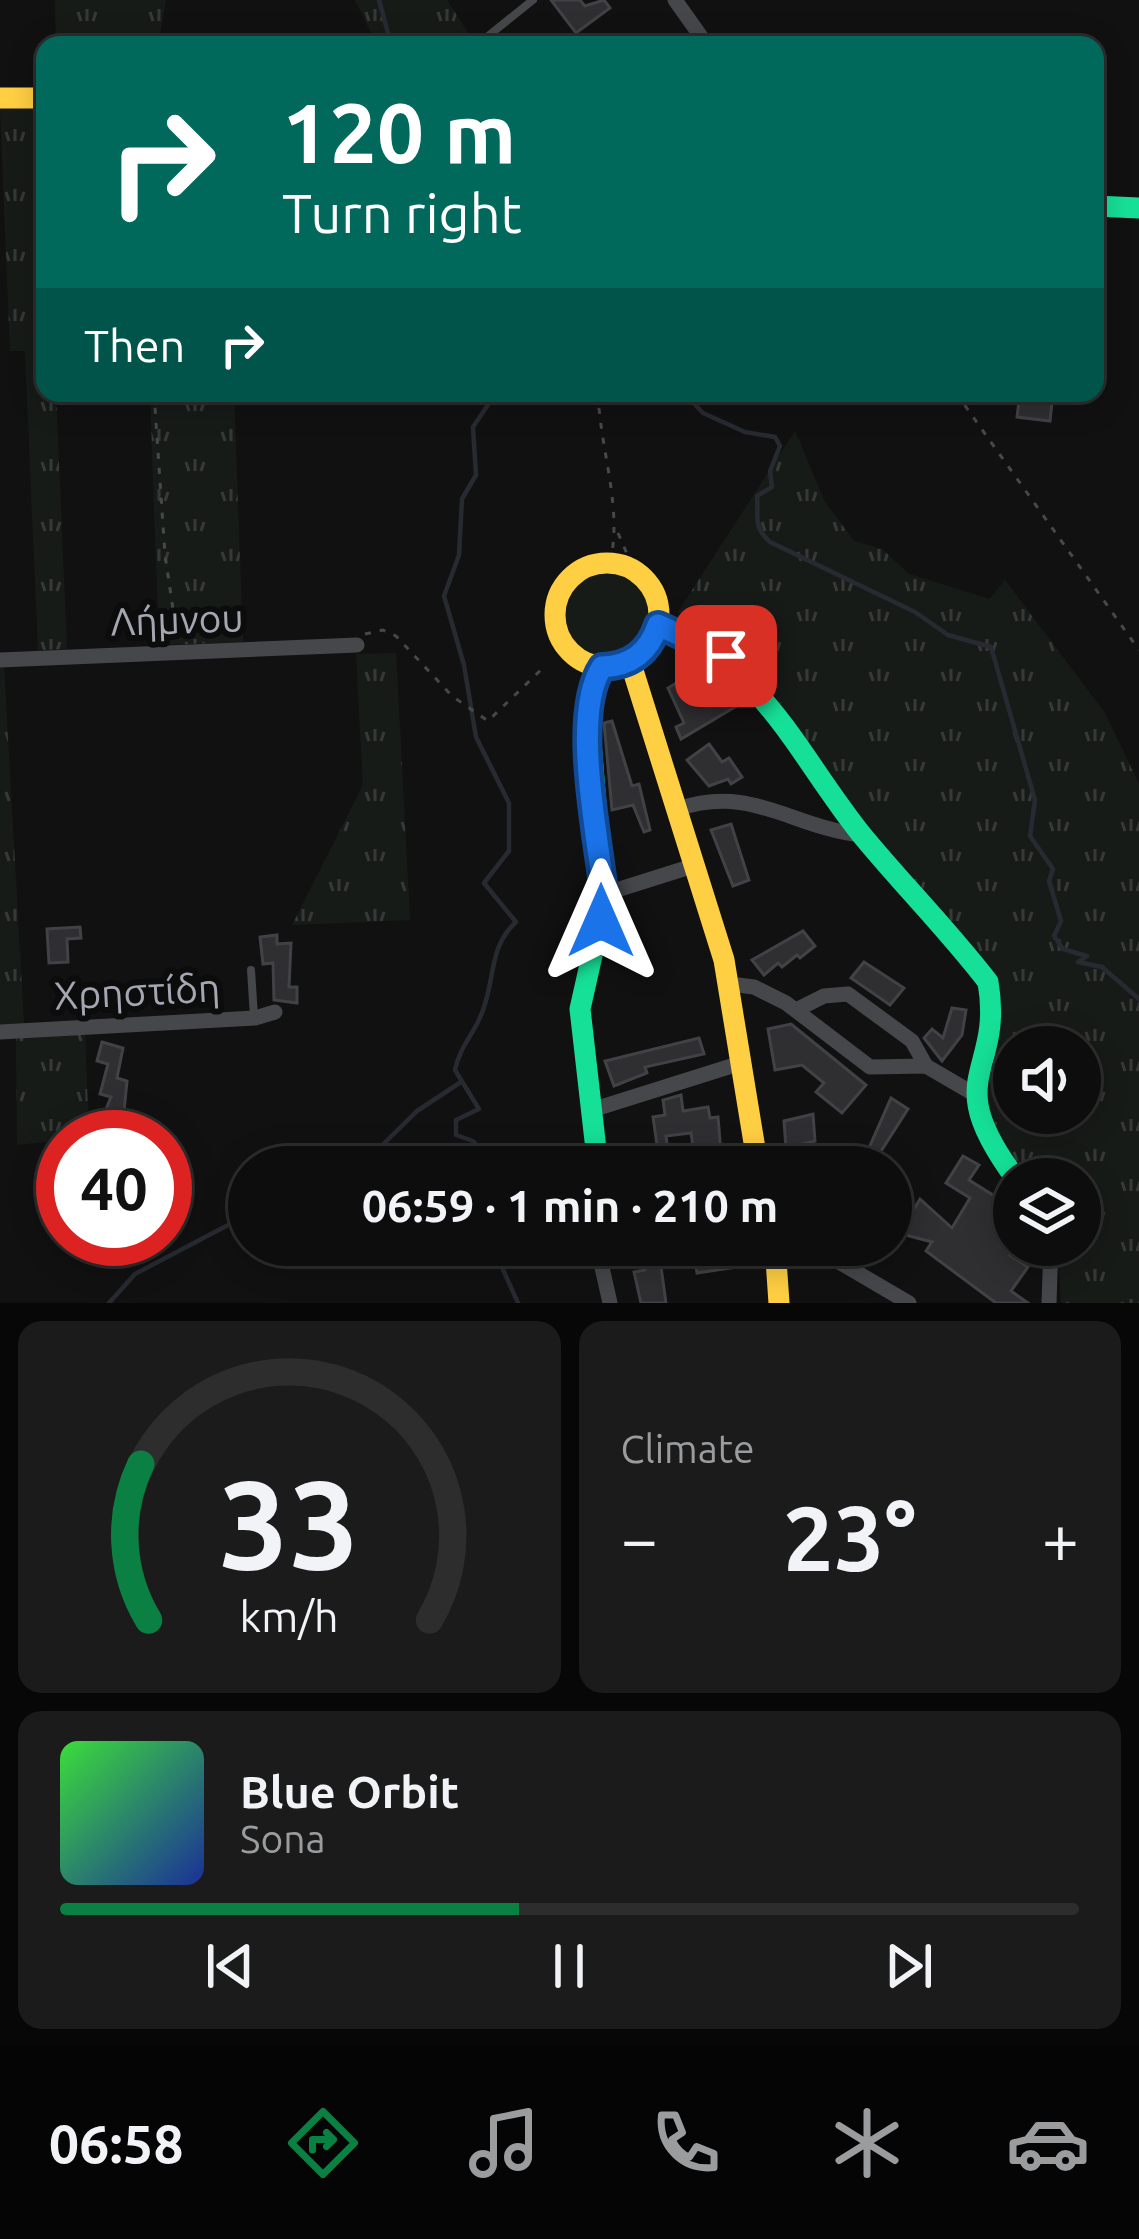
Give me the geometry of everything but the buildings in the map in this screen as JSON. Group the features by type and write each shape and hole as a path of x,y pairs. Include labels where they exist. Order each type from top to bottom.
{"street":[{"path":"675,0 701,36"},
{"path":"0,98 36,98"},
{"path":"1104,206 1139,208"},
{"path":"610,563 634,570 656,598 658,625 648,646 630,662 602,667 569,651 554,617 566,582 586,567 610,563"},
{"path":"658,625 704,641 742,672 861,835 988,982 994,1001 974,1094 1001,1158"},
{"name":"Λήμνου","path":"0,660 357,645"},
{"path":"630,662 730,984 755,1146"},
{"path":"597,1146 580,1009 604,893 588,705 592,682 602,667"},
{"path":"678,809 732,797 836,832 861,835"},
{"path":"604,893 696,865"},
{"path":"730,984 759,989 796,1010 870,1067 926,1066"},
{"path":"796,1010 824,996 848,994 912,1041 926,1066 974,1094"},
{"name":"Χρηστίδη","path":"0,1032 255,1018 275,1012"},
{"path":"595,1109 741,1063"},
{"path":"602,1266 610,1303"},
{"path":"776,1266 779,1303"},
{"path":"846,1266 909,1303"},
{"path":"1049,1303 1050,1266"}],"lane":[{"path":"488,36 533,0"},
{"path":"251,970 255,1018"}],"path":[{"path":"155,402 178,652"},
{"path":"598,402 599,434 617,532 634,570"},
{"path":"962,402 1139,650"},
{"path":"610,563 617,532"},
{"path":"357,645 367,632 395,636 452,696 488,721 545,666"}],"green space":[{"path":"55,0 166,0 160,36 56,36"},
{"path":"355,0 447,0 470,36 373,36"},
{"path":"0,105 36,106 36,402 56,402 67,649 38,650 25,351 10,351"},
{"path":"150,402 234,402 243,642 159,645"},
{"path":"795,431 825,502 854,541 882,549 909,574 990,599 1005,580 1105,713 1139,784 1139,1303 1061,1303 1059,1266 1101,1266 1101,1158 1006,1158 996,1134 1101,1134 1101,1026 996,1026 999,1012 770,689 742,658 678,612"},
{"path":"607,568 639,582 653,614 639,646 607,660 575,646 561,614 575,582"},
{"path":"396,653 410,920 292,925 363,785 356,654"},
{"path":"0,667 4,667 24,1024 0,1026"},
{"path":"85,1033 88,1110 36,1110 36,1143 17,1145 16,1038"},
{"path":"993,1040 993,1125 986,1097"}],"waterway":[{"path":"379,0 390,36"},
{"path":"477,1146 456,1135 456,1120 479,1109 455,1070 483,1010 501,942 516,922 484,883 509,851 509,803 476,737 464,665 444,596 459,555 462,499 476,475 473,427 490,402"},
{"path":"693,402 703,413 745,432 775,437 780,446 770,471 772,487 757,496 759,526 770,542 915,612 948,635 991,647 1035,800 1030,836 1053,869 1049,881 1061,921 1054,936 1063,949 1087,956 1078,962 1102,967 1139,999"},
{"path":"381,1146 417,1111 461,1082"},
{"path":"109,1303 135,1274 228,1225"},
{"path":"501,1266 518,1303"}],"traffic: fast":[{"path":"1104,206 1139,208"},
{"path":"658,625 694,642 751,687 861,834 988,982 991,1013 977,1095 981,1117 1002,1158"},
{"path":"596,1146 580,1009 604,902 588,705 602,667"}],"traffic: slow":[{"path":"0,98 36,98"},
{"path":"607,563 627,567 644,578 655,595 659,615 655,635 644,652 627,663 607,667 587,663 570,652 559,635 555,615 559,595 570,578 587,567 607,563"},
{"path":"630,661 724,960 755,1146"},
{"path":"776,1266 779,1303"}],"route":[{"path":"601,921 604,893 588,705 592,682 602,667 630,662 643,652 658,625 704,641 726,656"}]}
